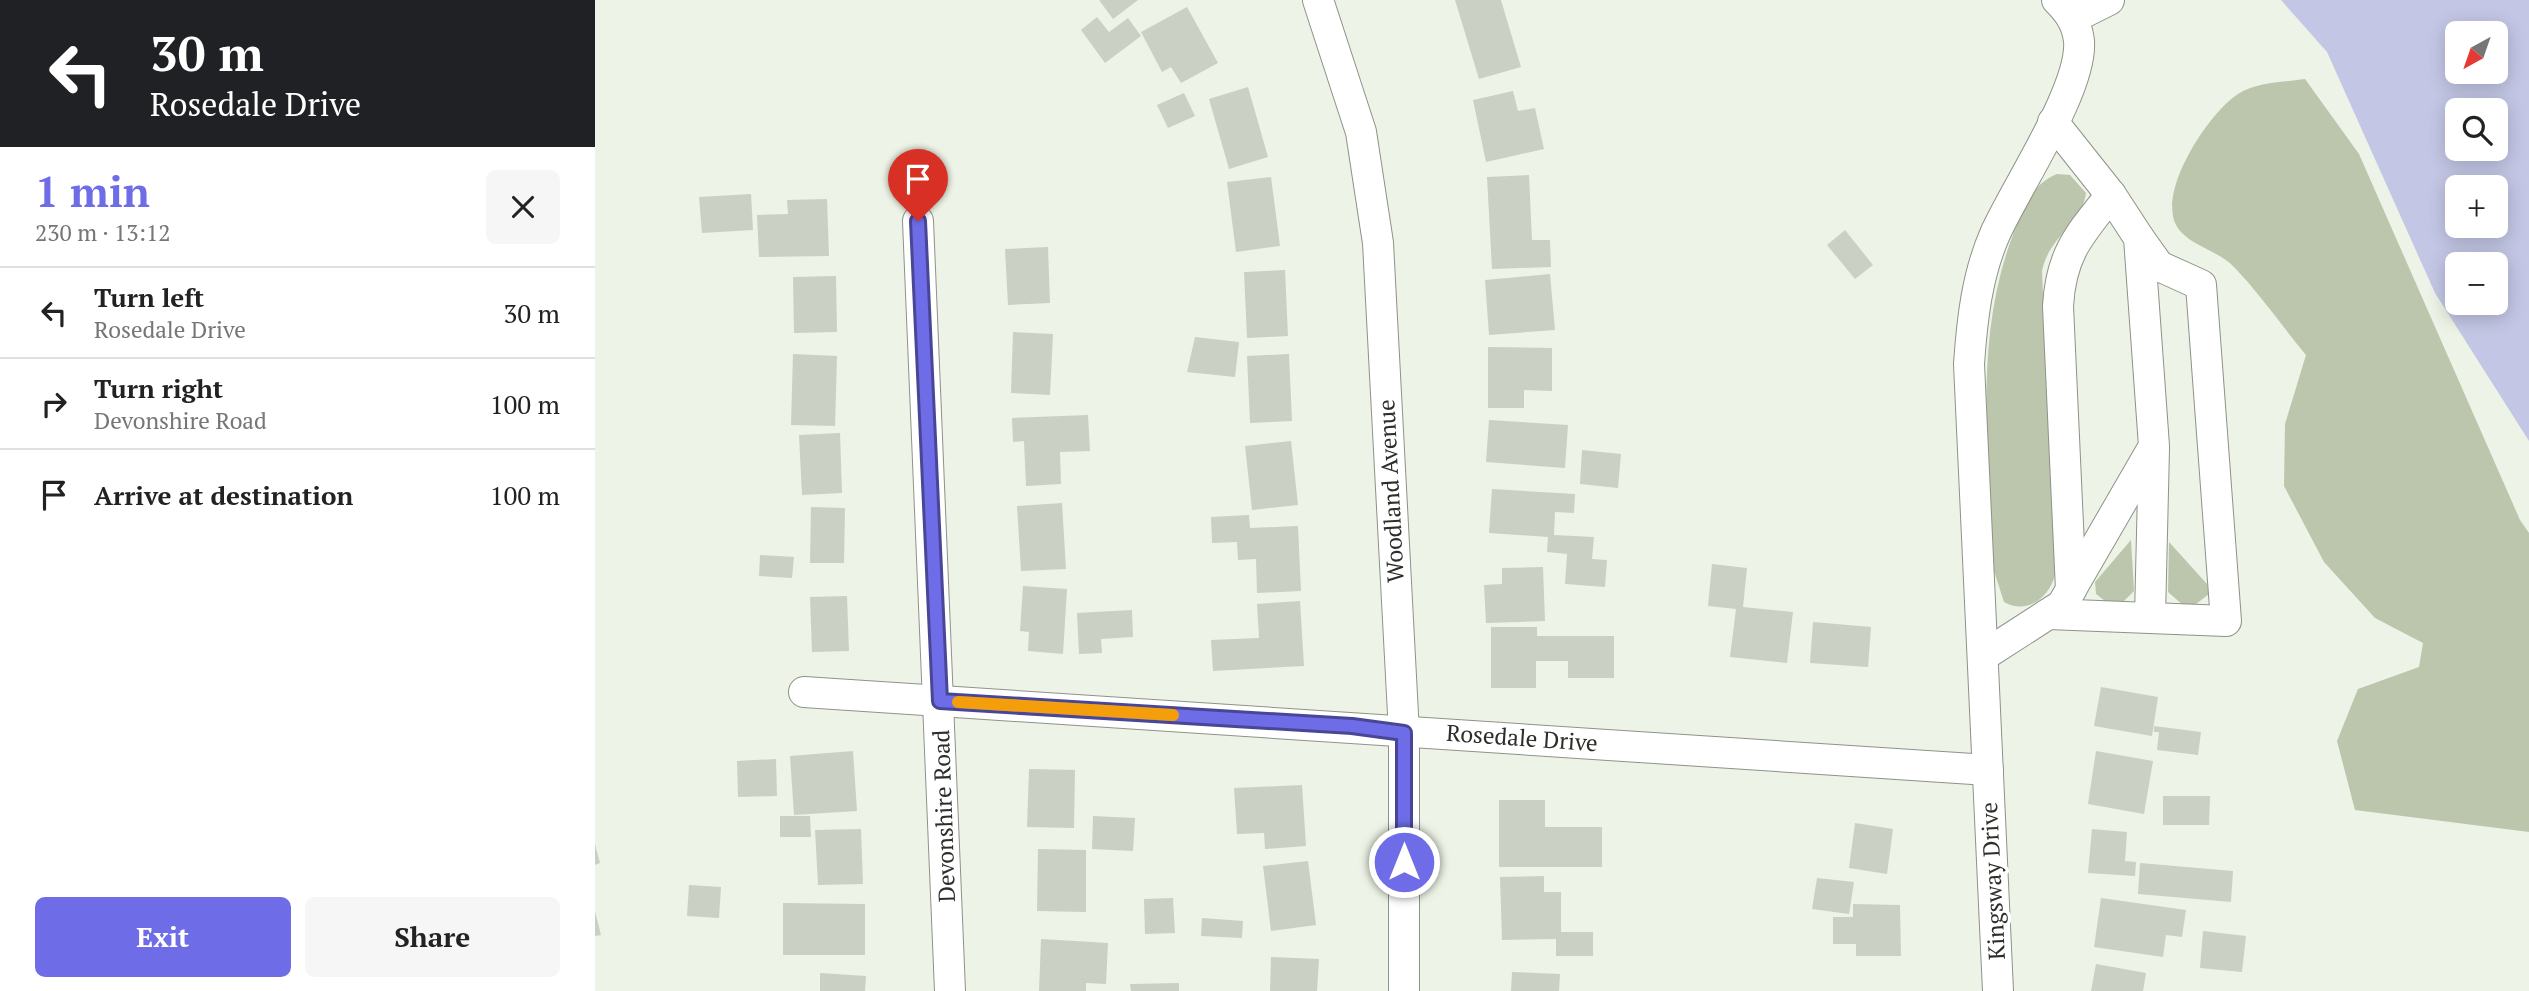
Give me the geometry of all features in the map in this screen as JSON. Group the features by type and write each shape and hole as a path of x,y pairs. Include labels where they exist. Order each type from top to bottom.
{"street":[{"name":"Woodland Avenue","path":"1318,0 1361,132 1378,243 1404,733 1403,991"},
{"path":"2065,9 2109,0"},
{"name":"Kingsway Drive","path":"1998,991 1969,406 1972,321 1979,283 1994,236 2069,89 2077,61 2079,41 2065,9"},
{"path":"2047,614 2226,621 2201,285 2159,267 2111,195 2053,122"},
{"path":"2071,590 2059,280 2067,254 2111,195"},
{"name":"Devonshire Road","path":"918,221 950,991"},
{"path":"2139,238 2154,446 2150,617"},
{"path":"1983,656 2062,605 2154,446"},
{"name":"Rosedale Drive","path":"804,692 1988,770"}],"green space":[{"path":"2305,79 2359,154 2520,520 2529,533 2529,832 2355,810 2337,741 2358,689 2419,667 2423,643 2375,618 2324,562 2284,486 2285,424 2306,355 2234,267 2222,257 2193,242 2181,232 2173,218 2173,199 2187,158 2199,137 2226,104 2253,87"},
{"path":"2057,174 2070,175 2086,193 2078,213 2051,248 2042,271 2055,575 2048,591 2036,602 2013,606 2004,602 1994,571 1986,399 1992,314 2001,273 2025,206 2041,184"},
{"path":"2131,540 2134,591 2124,601 2109,604 2096,594 2095,582"},
{"path":"2169,542 2207,584 2209,594 2196,604 2183,605 2168,592"}],"water":[{"path":"2281,0 2529,0 2529,441 2449,315 2508,315 2508,252 2445,252 2445,309 2435,293 2327,52"}],"building":[{"path":"1099,0 1138,0 1113,19"},
{"path":"1455,0 1501,0 1521,67 1479,79"},
{"path":"1187,7 1218,63 1181,83 1171,67 1162,72 1141,32"},
{"path":"1097,17 1109,32 1128,18 1141,36 1105,63 1081,30"},
{"path":"1248,87 1268,157 1229,169 1209,99"},
{"path":"1513,91 1518,111 1535,108 1544,149 1486,162 1473,100"},
{"path":"1184,93 1195,116 1168,128 1157,105"},
{"path":"1529,175 1532,240 1550,240 1551,267 1492,269 1487,177"},
{"path":"1271,177 1280,246 1236,252 1227,182"},
{"path":"751,194 753,230 702,233 699,197"},
{"path":"827,199 829,256 759,257 757,215 788,214 787,200"},
{"path":"1845,230 1873,265 1855,279 1827,245"},
{"path":"1048,247 1050,303 1008,305 1005,249"},
{"path":"1285,270 1288,336 1247,338 1244,272"},
{"path":"1550,274 1555,330 1489,335 1485,280"},
{"path":"836,276 837,332 794,333 793,277"},
{"path":"1013,332 1053,334 1050,395 1011,393"},
{"path":"1195,337 1239,342 1235,377 1187,372"},
{"path":"1488,347 1552,348 1552,391 1524,390 1524,408 1488,408"},
{"path":"793,354 837,356 835,426 791,425"},
{"path":"1289,354 1292,421 1250,423 1247,356"},
{"path":"1088,415 1090,451 1060,452 1061,484 1026,486 1024,441 1013,442 1012,418"},
{"path":"1489,420 1568,425 1565,468 1486,462"},
{"path":"840,433 842,493 802,495 799,435"},
{"path":"1291,441 1298,505 1252,510 1245,446"},
{"path":"1582,450 1621,454 1618,488 1580,484"},
{"path":"1492,489 1575,494 1574,513 1555,512 1554,535 1594,537 1592,559 1607,560 1605,587 1565,584 1567,554 1547,552 1548,537 1489,533"},
{"path":"1062,503 1066,569 1021,571 1017,506"},
{"path":"811,507 845,508 844,563 810,563"},
{"path":"1249,515 1250,528 1298,526 1301,591 1257,593 1256,559 1238,560 1237,542 1212,543 1211,517"},
{"path":"760,555 794,557 792,578 759,576"},
{"path":"1712,564 1747,568 1743,607 1793,612 1787,663 1730,657 1736,609 1708,606"},
{"path":"1543,567 1545,621 1486,623 1484,585 1502,584 1502,568"},
{"path":"1023,586 1067,589 1063,654 1028,651 1029,632 1020,631"},
{"path":"847,596 849,651 812,652 810,597"},
{"path":"1300,601 1304,666 1213,671 1211,640 1259,638 1257,604"},
{"path":"1132,610 1133,637 1101,639 1102,653 1079,654 1077,613"},
{"path":"1813,622 1871,627 1868,667 1810,663"},
{"path":"1491,627 1537,627 1537,636 1614,636 1614,678 1568,678 1568,661 1536,661 1536,688 1491,688"},
{"path":"2101,687 2158,697 2152,736 2094,726"},
{"path":"2154,726 2201,732 2198,755 2157,750 2159,732 2154,732"},
{"path":"853,751 857,811 794,815 790,756"},
{"path":"2096,751 2153,761 2144,814 2088,804"},
{"path":"776,759 777,796 738,797 737,761"},
{"path":"1029,769 1075,770 1074,828 1027,827"},
{"path":"1302,785 1306,846 1265,849 1264,833 1237,834 1234,788"},
{"path":"2163,796 2210,796 2209,825 2163,825"},
{"path":"1499,800 1545,800 1545,827 1602,827 1602,867 1499,867"},
{"path":"780,816 810,816 811,837 780,837"},
{"path":"1093,816 1135,818 1133,851 1092,849"},
{"path":"1855,823 1893,829 1887,874 1849,868"},
{"path":"861,829 863,884 818,885 815,830"},
{"path":"2092,829 2127,832 2125,861 2136,862 2135,876 2088,873"},
{"path":"595,844 600,863 595,865"},
{"path":"1038,849 1086,850 1086,912 1037,911"},
{"path":"1308,861 1316,925 1271,931 1263,866"},
{"path":"2140,863 2233,871 2231,902 2138,894"},
{"path":"1544,876 1544,892 1561,892 1561,932 1593,932 1593,956 1556,956 1556,939 1502,940 1500,877"},
{"path":"1817,878 1854,882 1849,914 1812,909"},
{"path":"689,885 721,887 719,918 687,916"},
{"path":"1173,898 1175,933 1145,934 1144,899"},
{"path":"2101,898 2186,910 2182,937 2166,935 2163,957 2094,947"},
{"path":"783,903 865,904 865,955 783,955"},
{"path":"1853,904 1900,905 1901,956 1856,956 1856,944 1833,944 1833,917 1853,917"},
{"path":"595,911 601,935 595,936"},
{"path":"1202,918 1243,921 1242,938 1201,936"},
{"path":"2203,931 2246,936 2242,972 2200,968"},
{"path":"1041,939 1108,943 1106,984 1086,983 1086,991 1039,991"},
{"path":"1271,957 1319,959 1317,991 1270,991"},
{"path":"2096,964 2146,973 2143,991 2091,991"},
{"path":"1512,972 1560,974 1559,991 1511,991"},
{"path":"820,973 866,976 865,991 820,991"},
{"path":"1179,983 1179,991 1131,991 1130,984"}],"slow traffic":[{"path":"958,702 1173,715"}],"route":[{"path":"918,221 940,701 1352,726 1404,733 1404,862"}]}
